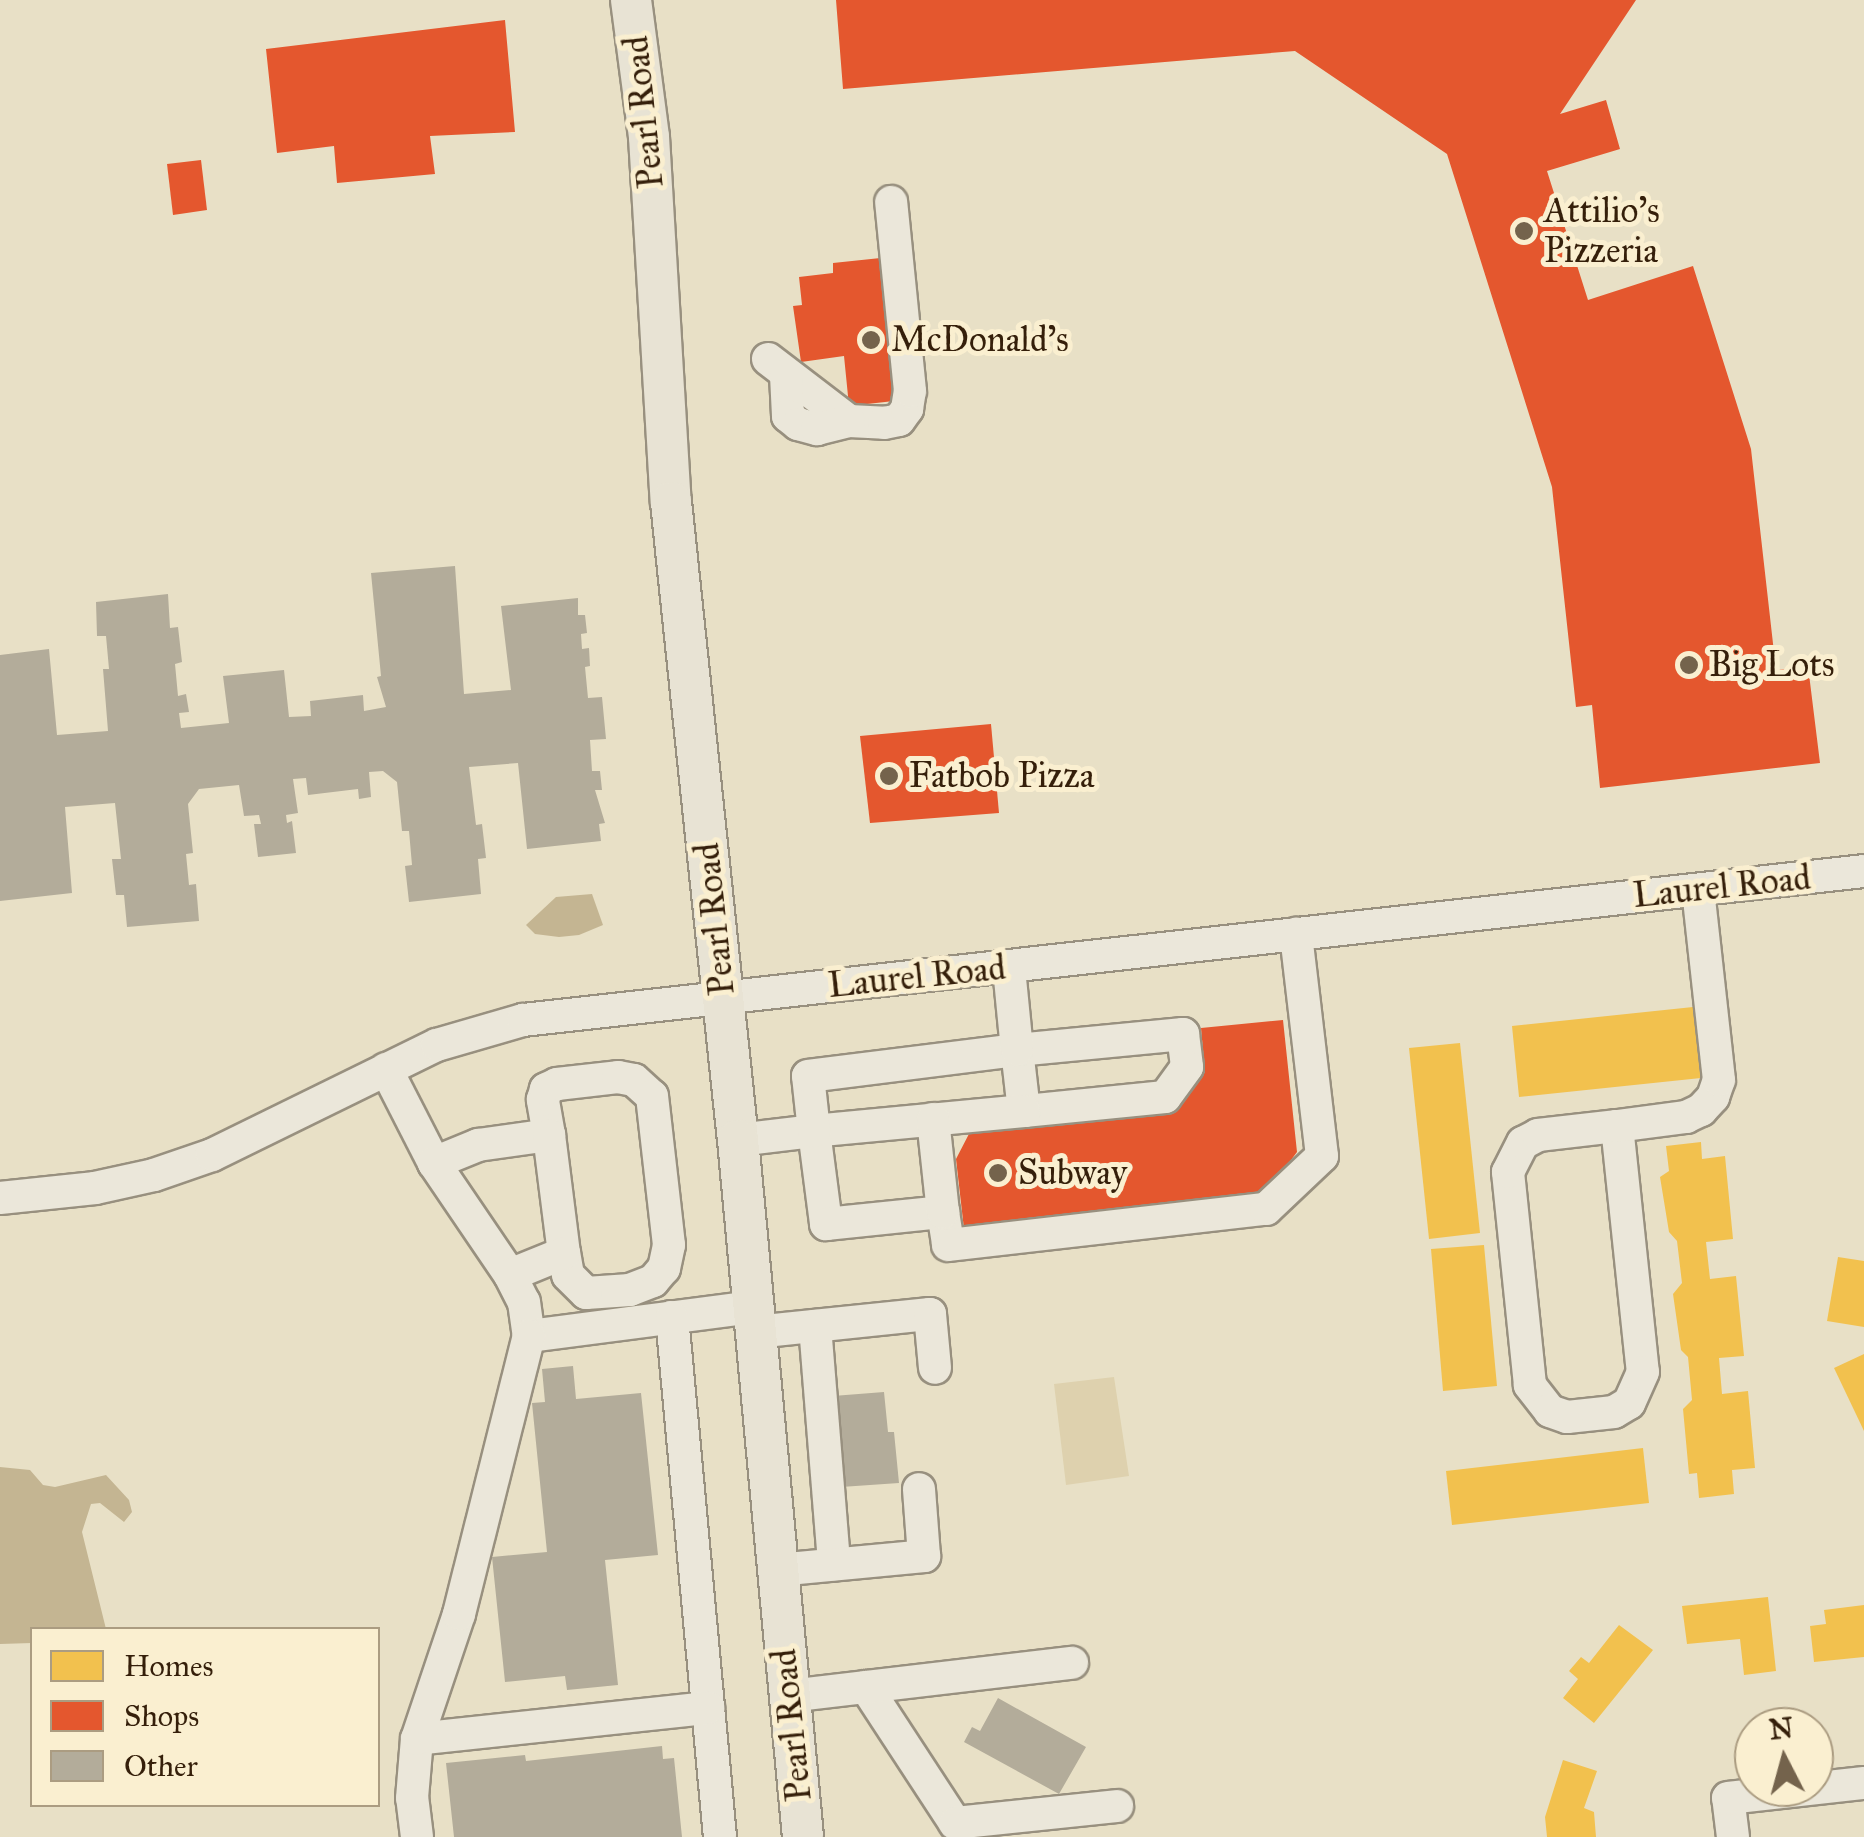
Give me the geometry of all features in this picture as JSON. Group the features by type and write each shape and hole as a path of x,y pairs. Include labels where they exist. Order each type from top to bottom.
{"main road":[{"name":"Pearl Road","path":"631,0 650,154 670,502 738,1140 803,1837"}],"street":[{"path":"777,367 849,421 899,420 907,409 910,391 891,202"},
{"name":"Laurel Road","path":"0,1198 95,1188 154,1175 212,1155 437,1045 522,1020 1864,872"},
{"path":"1617,1126 1643,1372 1629,1402 1614,1412 1567,1417 1550,1411 1530,1386 1508,1172 1523,1143 1538,1135 1686,1118 1713,1097 1719,1080 1698,890"},
{"path":"933,1120 948,1245 1266,1209 1322,1156 1296,934"},
{"path":"1009,968 1024,1111"},
{"path":"738,1140 814,1131 1164,1097 1187,1066 1182,1034 808,1076 814,1131 826,1224 943,1212"},
{"path":"386,1069 434,1163 510,1276 524,1302 530,1336 458,1614 417,1739 412,1798 417,1837"},
{"path":"618,1077 634,1080 652,1096 668,1245 664,1268 653,1281 630,1290 586,1293 568,1275 549,1134 544,1100 546,1089 557,1084 618,1077"},
{"path":"434,1163 478,1145 549,1134"},
{"path":"510,1276 564,1253"},
{"path":"530,1336 672,1317 815,1326 930,1314 934,1368"},
{"path":"672,1317 720,1837"},
{"path":"815,1326 834,1564"},
{"path":"777,1570 924,1556 919,1489"},
{"path":"789,1696 1072,1663"},
{"path":"866,1686 955,1823 1117,1806"},
{"path":"417,1739 708,1708"},
{"path":"1733,1837 1728,1798 1864,1783"}],"shaded area":[{"path":"592,894 603,925 579,935 559,937 535,934 526,925 556,897"},
{"path":"1114,1377 1129,1476 1066,1485 1054,1384"},
{"path":"0,1467 30,1470 43,1485 55,1487 106,1475 129,1500 132,1512 124,1522 100,1503 91,1504 82,1532 106,1627 30,1627 30,1643 0,1644"}],"building: Homes":[{"path":"1693,1007 1701,1078 1519,1097 1512,1026"},
{"path":"1460,1043 1480,1233 1429,1239 1409,1048"},
{"path":"1701,1142 1702,1159 1725,1156 1733,1239 1706,1242 1710,1279 1736,1276 1744,1356 1719,1358 1722,1394 1748,1391 1755,1468 1732,1470 1734,1494 1699,1498 1697,1473 1689,1474 1683,1409 1692,1400 1688,1357 1681,1350 1673,1294 1682,1283 1677,1241 1669,1232 1660,1177 1669,1171 1666,1146"},
{"path":"1484,1245 1497,1386 1443,1391 1431,1249"},
{"path":"1838,1257 1864,1261 1864,1327 1827,1321"},
{"path":"1864,1354 1864,1431 1834,1368"},
{"path":"1643,1448 1649,1503 1452,1525 1446,1471"},
{"path":"1768,1597 1776,1671 1744,1675 1740,1639 1687,1644 1682,1606"},
{"path":"1864,1605 1864,1657 1814,1662 1810,1626 1826,1624 1824,1610"},
{"path":"1619,1625 1653,1650 1594,1723 1563,1698 1578,1679 1569,1671 1581,1657 1589,1663"},
{"path":"1563,1760 1597,1771 1584,1808 1594,1812 1596,1837 1547,1837 1545,1817"}],"building: Shops":[{"path":"836,0 1636,0 1560,114 1606,100 1620,149 1547,171 1588,300 1693,266 1751,449 1776,670 1808,666 1820,763 1600,788 1592,705 1576,707 1552,487 1447,154 1295,51 843,89"},
{"path":"505,20 515,132 430,136 435,174 337,183 334,146 277,153 266,49"},
{"path":"201,160 207,210 173,215 167,164"},
{"path":"890,257 903,400 849,406 844,356 801,362 793,306 802,305 799,277 833,273 833,263"},
{"path":"991,724 999,813 870,823 860,736"},
{"path":"1283,1020 1297,1152 1268,1191 964,1229 956,1159 971,1130 1178,1103 1205,1072 1201,1028"}],"building: Other":[{"path":"455,566 464,694 511,690 501,606 578,598 578,615 585,615 587,633 581,634 582,649 589,648 590,666 585,667 588,698 602,697 606,739 590,740 592,771 600,771 602,790 595,790 605,823 599,824 601,841 527,849 518,763 469,767 476,825 482,824 486,858 478,859 481,894 409,902 405,866 412,865 409,831 402,831 397,782 383,771 369,772 371,797 359,799 358,789 308,795 306,778 293,779 298,813 286,815 287,823 292,821 296,853 258,857 254,824 261,824 259,815 244,816 239,785 199,789 188,804 193,853 186,854 189,885 196,884 199,921 127,927 124,895 116,895 112,859 121,859 115,803 65,807 72,893 0,901 0,655 49,649 57,735 108,731 103,669 109,669 106,636 97,636 96,602 168,594 170,628 178,627 182,662 175,664 178,696 186,694 189,712 179,713 181,728 229,723 223,676 284,670 289,717 311,716 310,701 363,695 364,711 386,707 377,677 381,676 371,573"},
{"path":"573,1366 576,1399 641,1393 658,1555 605,1560 618,1685 567,1690 565,1676 505,1682 492,1557 547,1552 532,1403 545,1402 542,1369"},
{"path":"884,1392 888,1432 894,1432 899,1483 841,1487 833,1396"},
{"path":"998,1698 1086,1747 1059,1794 964,1742 972,1727 980,1731"},
{"path":"662,1746 663,1759 674,1758 682,1837 454,1837 446,1763 525,1755 526,1761"}],"place":[{"name":"Attilio's Pizzeria","path":"1524,231"},
{"name":"McDonald's","path":"871,340"},
{"name":"Big Lots","path":"1689,665"},
{"name":"Fatbob Pizza","path":"889,776"},
{"name":"Subway","path":"998,1173"}]}
